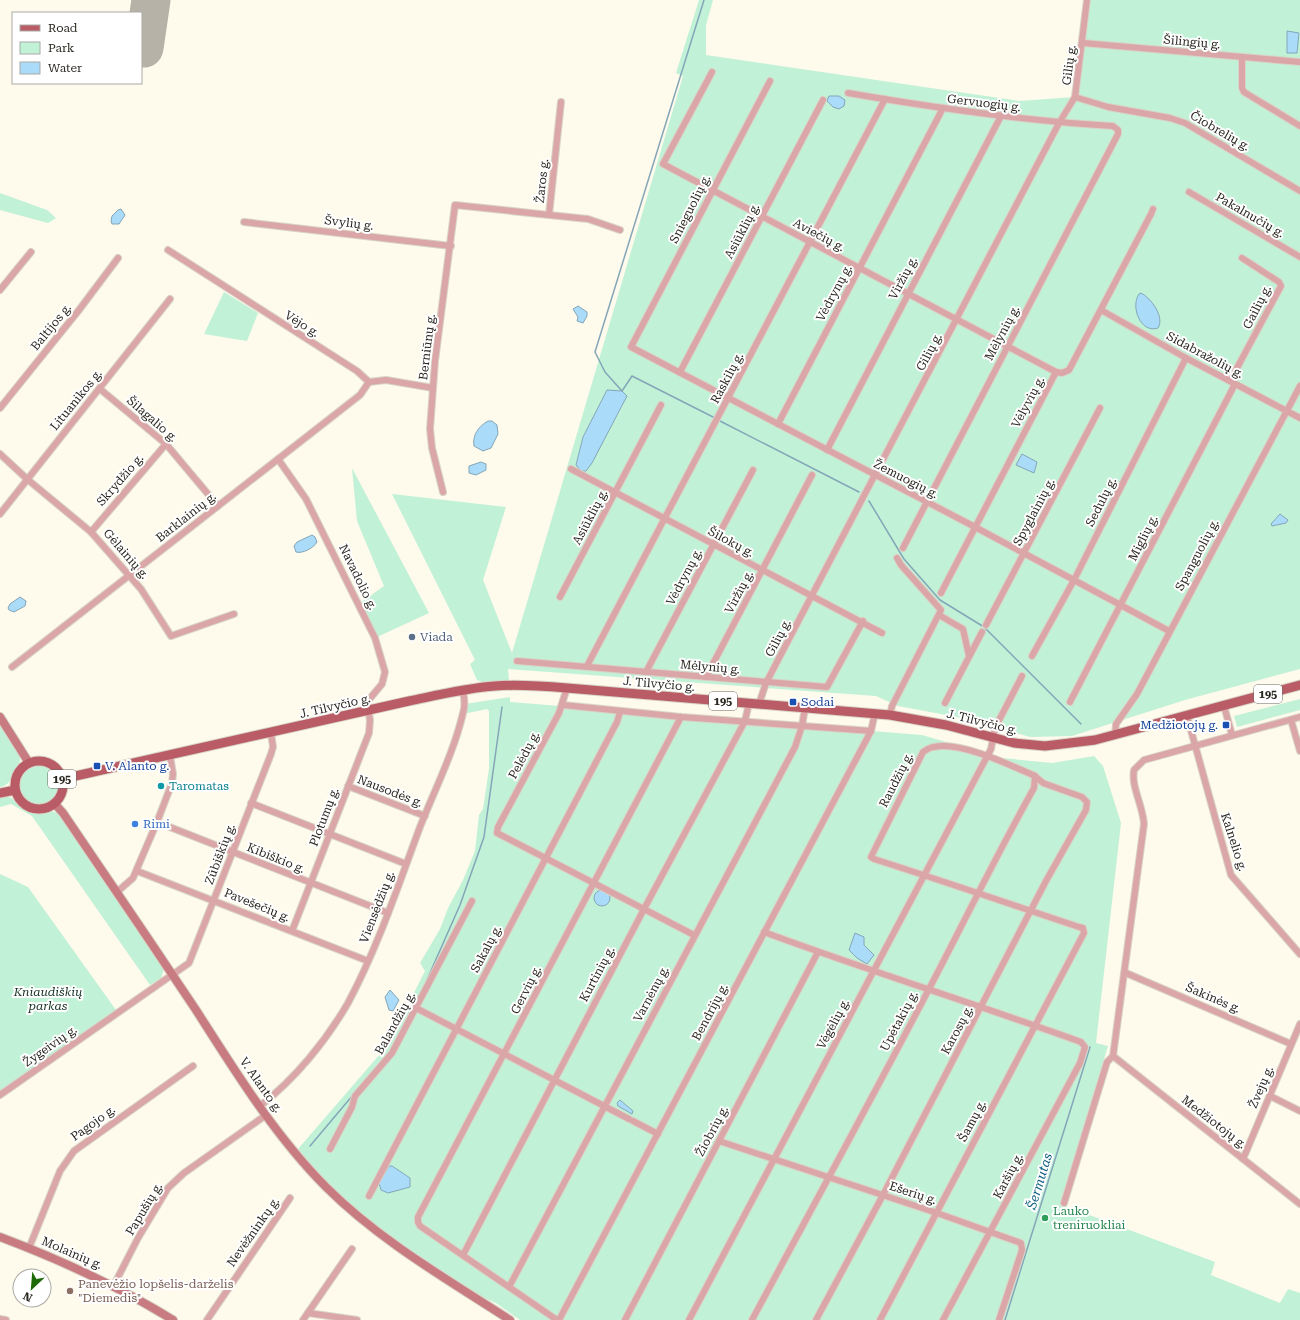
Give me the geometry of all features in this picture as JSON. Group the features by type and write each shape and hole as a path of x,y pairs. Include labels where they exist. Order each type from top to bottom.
{"main road":[{"name":"J. Tilvyčio g.","path":"62,779 462,690 510,685 567,688 875,713 946,725 1019,743 1045,746 1082,743 1300,685"},
{"path":"0,717 29,762 17,774 15,790 0,793"},
{"name":"195","path":"15,790 21,801 31,807 43,808 54,803 62,792 62,779 58,770 49,763 39,761 29,762"},
{"name":"V. Alanto g.","path":"54,803 63,813 117,892 266,1115 309,1170 363,1220 389,1240 510,1320"},
{"name":"Molainių g.","path":"0,1237 29,1248 114,1286 173,1320"}],"street":[{"name":"Gilių g.","path":"759,704 766,683 1059,123 1075,97 1083,43 1087,0"},
{"name":"Šilingių g.","path":"1083,43 1300,62"},
{"path":"1242,57 1242,88 1244,92 1300,126"},
{"name":"Aviečių g.","path":"712,72 664,164 1056,372"},
{"name":"Snieguolių g.","path":"631,347 770,81"},
{"name":"Gervuogių g.","path":"848,94 1001,116 1117,128"},
{"name":"Čiobrelių g.","path":"1075,97 1115,109 1170,118 1185,123 1300,190"},
{"name":"Raskilų g.","path":"587,666 811,243 885,99"},
{"name":"Asiūklių g.","path":"680,372 823,100"},
{"name":"Žaros g.","path":"455,205 549,215 561,102"},
{"name":"Vėdrynų g.","path":"778,424 943,108"},
{"name":"Viržių g.","path":"827,450 1001,116"},
{"name":"Mėlynių g.","path":"903,548 1118,134 1117,128"},
{"name":"Pakalnučių g.","path":"1189,192 1300,257"},
{"name":"Berniūnų g.","path":"443,492 432,448 430,429 433,388 455,205"},
{"name":"Vėlyvių g.","path":"941,594 1056,372 1062,373 1069,370 1152,209"},
{"path":"549,215 588,219 620,230"},
{"name":"Švylių g.","path":"244,222 450,246"},
{"name":"Vėjo g.","path":"168,250 357,371 370,382"},
{"path":"0,290 31,252"},
{"name":"Baltijos g.","path":"0,408 79,310 118,258"},
{"name":"Gailių g.","path":"1233,383 1281,286 1279,282 1242,258"},
{"name":"Lituanikos g.","path":"0,514 170,299"},
{"name":"Sidabražolių g.","path":"1101,310 1186,358 1300,418"},
{"name":"Žemuogių g.","path":"631,347 975,527 1169,631"},
{"name":"Sedulų g.","path":"1032,656 1074,580 1186,358"},
{"path":"370,382 386,380 433,388"},
{"name":"Barklainių g.","path":"12,667 76,619 129,575 360,395 370,382"},
{"name":"Miglių g.","path":"1070,702 1121,605 1233,383"},
{"name":"Spanguolių g.","path":"1115,735 1116,724 1137,694 1300,386"},
{"name":"Šilagalio g.","path":"100,388 166,444 218,506"},
{"name":"Asiūklių g.","path":"560,597 661,405"},
{"name":"Spyglainių g.","path":"986,625 1100,408"},
{"name":"Skrydžio g.","path":"91,532 166,444"},
{"name":"Gėlainių g.","path":"0,454 27,479 91,532 141,589 171,636 234,614"},
{"name":"Navadolio g.","path":"278,459 306,499 375,638 385,672 382,684 368,699 368,710"},
{"name":"Šilokų g.","path":"571,469 615,494 714,544 882,633"},
{"name":"Vėdrynų g.","path":"646,672 753,470"},
{"name":"Viržių g.","path":"706,677 812,475"},
{"path":"890,715 892,706 941,610 940,607 905,571 897,558"},
{"path":"939,615 963,629 969,656"},
{"name":"Mėlynių g.","path":"517,661 827,687 862,622"},
{"path":"945,703 982,632"},
{"path":"993,737 995,728 1022,676"},
{"name":"Pelėdų g.","path":"546,858 498,834 497,831 563,705 567,688"},
{"name":"Viensėdžių g.","path":"260,1106 296,1072 322,1041 347,1003 368,961 448,760 463,714 465,700 462,690"},
{"name":"Kurtinių g.","path":"463,1255 644,909 745,721 749,703"},
{"path":"563,705 681,717 871,730"},
{"path":"1224,706 1232,735"},
{"name":"Varnėnų g.","path":"509,1287 605,1107 694,935 795,747 802,726 805,708"},
{"name":"Plotumų g.","path":"292,931 369,733 370,720 368,710"},
{"name":"Sakalų g.","path":"369,1196 617,722 620,712"},
{"name":"Bendrijų g.","path":"558,1320 871,730 875,713"},
{"name":"Kalnelio g.","path":"1188,716 1194,745 1231,875 1300,954"},
{"name":"Gervių g.","path":"558,1320 420,1226 418,1217 681,717"},
{"path":"1064,1202 1107,1062 1113,1056 1126,973 1144,824 1144,812 1136,788 1134,770 1144,760 1300,717"},
{"path":"1291,720 1300,751"},
{"name":"Zūbiškių g.","path":"172,974 188,963 214,900 273,747 271,733"},
{"name":"Vėgėlių g.","path":"689,1320 923,875 988,755 993,744 993,737"},
{"name":"Raudžių g.","path":"923,875 871,857 923,752 934,747 948,746 988,755"},
{"path":"988,755 1035,776"},
{"path":"117,892 128,884 137,871 157,822 174,774 170,756"},
{"name":"Upėtakių g.","path":"752,1320 979,894 996,856 1034,788 1035,776"},
{"name":"Karosų g.","path":"816,1320 1087,806 1085,799 1082,797 1044,783 1035,776"},
{"name":"Nausodės g.","path":"348,786 425,816"},
{"path":"251,803 406,864"},
{"name":"Kibiškio g.","path":"157,822 388,912"},
{"path":"546,858 694,935"},
{"name":"Pavešečių g.","path":"137,871 368,961"},
{"path":"923,875 1032,911"},
{"name":"Balandžių g.","path":"330,1149 352,1107 356,1096 392,1053 472,901"},
{"name":"Šamų g.","path":"880,1320 1084,932 1083,928 1032,911"},
{"path":"764,932 873,972 1035,1025"},
{"name":"Žiobrių g.","path":"625,1320 818,952"},
{"name":"Šakinės g.","path":"1126,973 1291,1044"},
{"name":"Žygeivių g.","path":"0,1095 172,974"},
{"path":"416,1008 658,1134"},
{"name":"Žvejų g.","path":"1243,1159 1300,1024"},
{"name":"Karšių g.","path":"943,1320 991,1232 1085,1051 1081,1042 1035,1025"},
{"name":"Medžiotojų g.","path":"1113,1056 1300,1204"},
{"name":"Pagojo g.","path":"29,1248 60,1171 74,1151 194,1066"},
{"path":"1270,1096 1300,1111"},
{"name":"Papušių g.","path":"114,1286 138,1238 168,1188 184,1173 266,1115"},
{"name":"Ešerių g.","path":"720,1141 937,1213 1021,1243 1022,1246 999,1320"},
{"name":"Nevėžninkų g.","path":"207,1320 290,1198"},
{"path":"303,1320 352,1249"},
{"path":"308,1313 357,1320"},
{"path":"0,1319 6,1320"}],"green space":[{"path":"699,0 713,0 706,25 706,55 1019,101 1075,97 1087,0 1300,0 1300,669 1185,700 1072,736 1030,737 962,718 898,706 876,696 508,669 509,680 485,683 477,680 470,664 475,660 392,494 506,507 483,580 512,653 683,76 676,73","holes":["607,391 622,391 623,405 586,471 576,465 583,437"]},
{"path":"0,193 47,210 56,218 48,223 0,210"},
{"path":"224,292 258,313 247,341 204,334"},
{"path":"352,468 429,613 375,638 359,604 384,586 357,521"},
{"path":"510,697 510,702 922,735 1002,758 1052,763 1094,756 1103,766 1121,823 1096,1043 1108,1046 1060,1204 1215,1262 1211,1275 1280,1303 1288,1289 1300,1293 1300,1320 520,1320 496,1303 480,1296 406,1248 358,1213 316,1172 298,1149 387,1046 425,971 420,963 440,929 448,908 463,880 475,851 479,815 483,809 489,769 489,711 487,709 463,714 465,704"},
{"path":"1300,699 1300,710 1237,727 1234,716"},
{"path":"0,717 15,743 20,759 18,766 10,780 7,784 0,787"},
{"path":"34,763 42,763 50,766 56,772 59,784 56,796 50,802 42,805 34,805 26,802 20,796 17,788 17,780 20,772 26,766"},
{"path":"3,796 15,800 27,809 35,811 51,811 58,814 164,969 161,978 150,985 32,816 11,804 0,807 0,797"},
{"name":"Kniaudiškių parkas","path":"0,874 28,887 116,1010 0,1092"}],"water":[{"path":"1287,31 1299,33 1297,53 1287,53"},
{"path":"829,96 839,96 845,100 844,106 839,109 833,107 827,101"},
{"path":"121,209 125,215 119,224 112,224 112,216"},
{"path":"1141,293 1153,303 1156,308 1160,319 1158,328 1152,329 1147,327 1139,318 1136,306 1137,299"},
{"path":"578,306 587,312 587,316 583,323 577,321 578,317 573,309"},
{"path":"607,390 622,391 627,396 592,463 586,471 581,471 576,465 583,437"},
{"path":"488,421 492,421 497,425 498,434 491,448 483,451 474,446 474,438 479,428"},
{"path":"1022,454 1037,462 1034,473 1016,465"},
{"path":"481,462 486,464 486,470 476,475 469,473 469,466"},
{"path":"1280,514 1288,520 1286,523 1272,526 1271,524"},
{"path":"312,535 315,537 317,542 311,548 296,552 294,546 297,542"},
{"path":"20,597 26,601 25,606 14,612 9,610 8,608 10,604"},
{"path":"599,890 605,890 610,895 608,904 605,906 599,906 594,901 594,895"},
{"path":"855,933 864,937 864,945 874,955 867,964 857,958 849,950"},
{"path":"390,990 399,1000 393,1011 389,1010 385,997"},
{"path":"620,1100 633,1111 632,1114 618,1106 617,1103"},
{"path":"389,1166 392,1166 410,1178 410,1187 388,1193 381,1190 379,1183"}],"waterway":[{"path":"704,0 595,352 605,372 622,391 632,376 715,418"},
{"path":"720,421 859,492"},
{"path":"869,501 904,559 940,600 984,627 1081,724"},
{"path":"426,982 460,905 484,837 502,707"},
{"name":"Šermutas","path":"1005,1320 1090,1047"},
{"path":"310,1146 353,1095"}],"runway":[{"path":"144,48 151,0"}],"place":[{"name":"Viada","path":"412,637"},
{"name":"Sodai","path":"793,702"},
{"name":"Medžiotojų g.","path":"1226,725"},
{"name":"V. Alanto g.","path":"97,766"},
{"name":"Taromatas","path":"161,786"},
{"name":"Rimi","path":"135,824"},
{"name":"Lauko treniruokliai","path":"1045,1218"},
{"name":"Panevėžio lopšelis-darželis \"Diemedis\"","path":"70,1291"}]}
